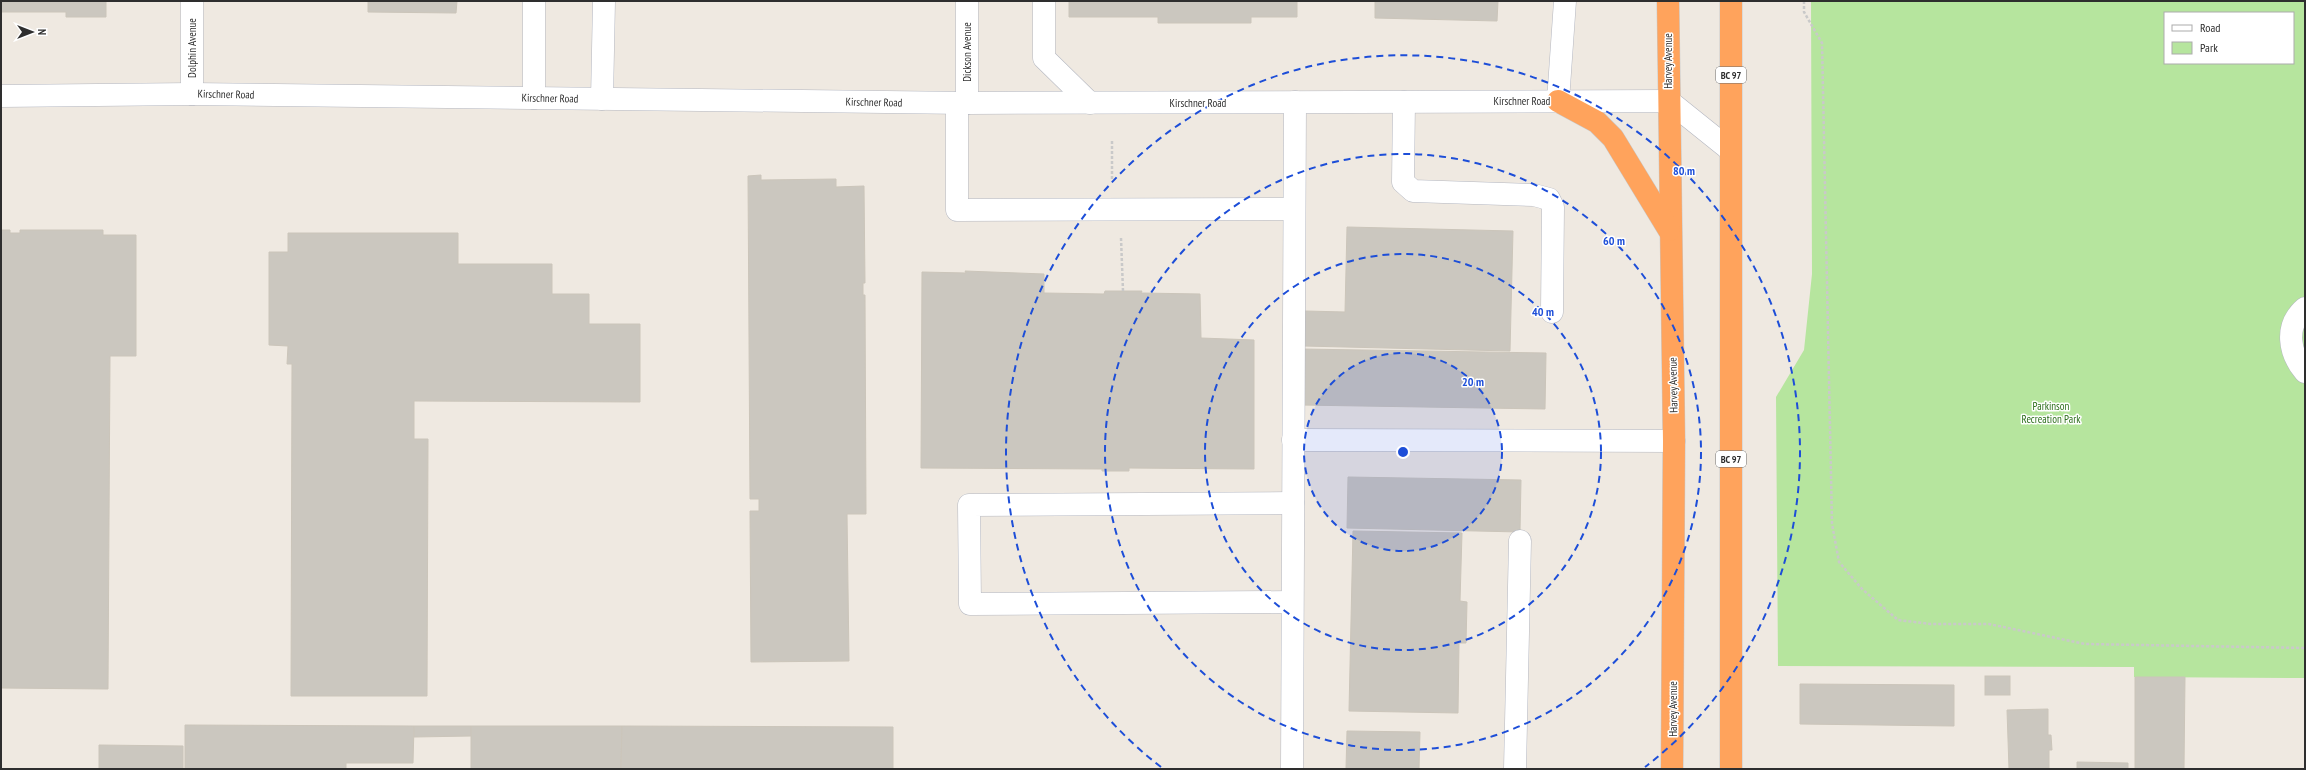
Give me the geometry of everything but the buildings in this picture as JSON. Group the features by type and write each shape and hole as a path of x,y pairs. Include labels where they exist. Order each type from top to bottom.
{"highway":[{"name":"Harvey Avenue","path":"1668,1 1674,441 1672,769"},
{"name":"BC 97","path":"1730,1 1731,769"},
{"path":"1558,101 1597,122 1613,138 1670,230"}],"street":[{"name":"Dolphin Avenue","path":"192,1 192,94"},
{"path":"534,1 534,98"},
{"path":"602,99 604,1"},
{"name":"Dickson Avenue","path":"967,1 957,210 1294,209"},
{"path":"1044,1 1044,58 1090,103"},
{"path":"1558,101 1565,1"},
{"name":"Kirschner Road","path":"1,96 192,94 962,103 1669,101"},
{"path":"1669,101 1730,150"},
{"path":"1292,769 1295,102"},
{"path":"1404,102 1403,182 1412,191 1534,195 1549,199 1553,207 1552,312"},
{"path":"2305,308 2300,312 2290,334 2296,361 2305,372"},
{"path":"1293,440 1674,441"},
{"path":"1292,602 970,604 969,505 1293,503"},
{"path":"1515,769 1520,541"}],"path":[{"path":"1804,1 1804,12 1822,43 1832,524 1838,562 1862,589 1898,620 1931,624 1989,624 2085,644 2305,648"},
{"path":"1112,142 1112,182"},
{"path":"1121,233 1123,291"}],"green space":[{"name":"Parkinson Recreation Park","path":"1811,1 2305,1 2305,678 2134,677 2134,667 1778,666 1776,397 1804,350 1812,274"}]}
